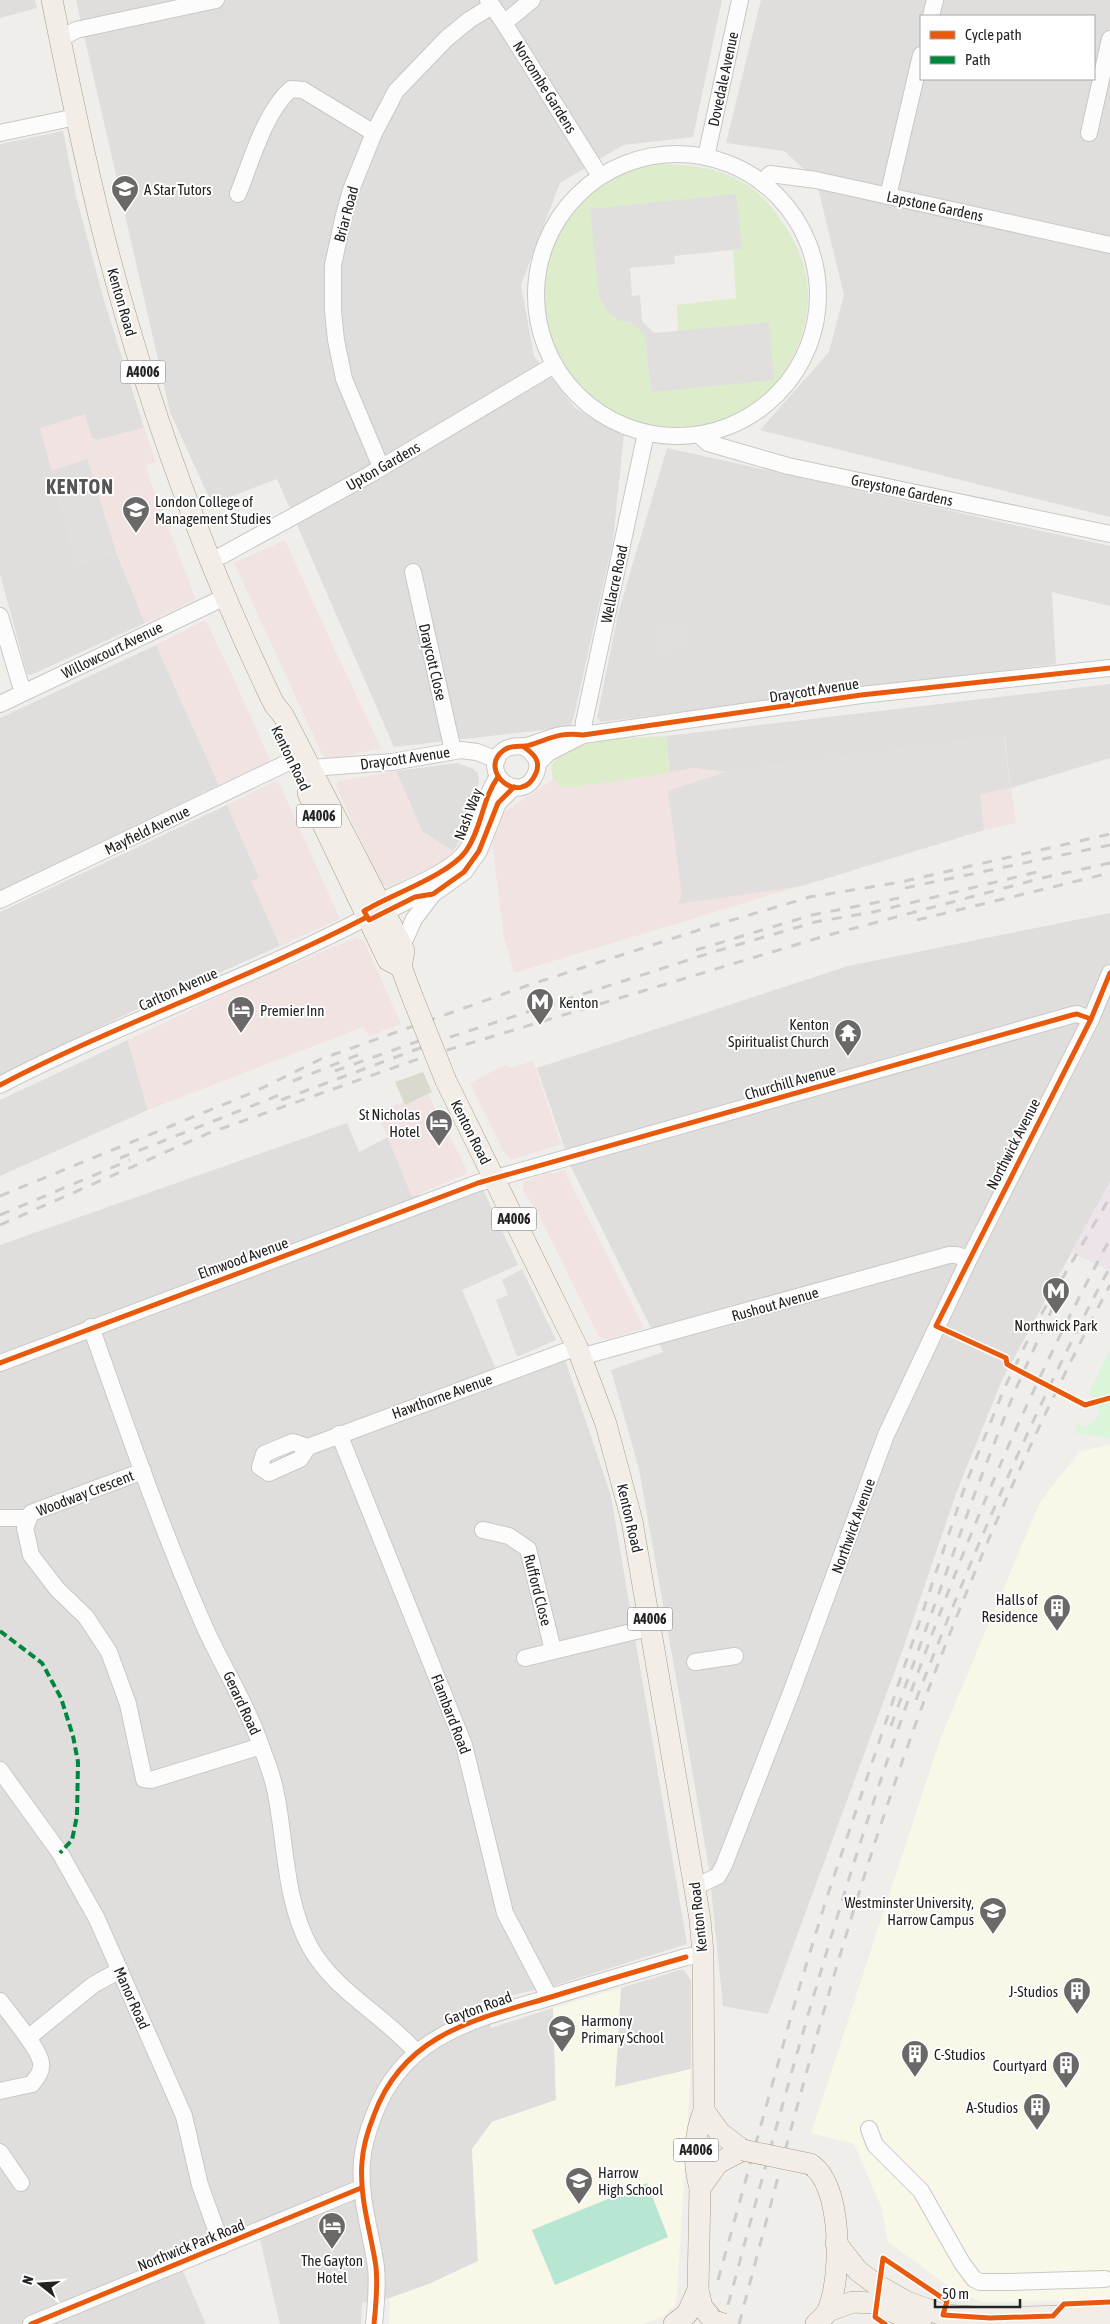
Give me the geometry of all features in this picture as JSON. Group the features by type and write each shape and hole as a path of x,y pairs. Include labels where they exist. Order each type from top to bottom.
{"main road":[{"name":"Kenton Road","path":"52,0 76,117 104,236 137,356 210,562 274,704 273,720 302,764 373,912 388,960 402,957 412,996 446,1081 579,1352 606,1424 632,1521 652,1628 695,1887 703,1954 704,2111 698,2127 695,2171 700,2188 698,2290"},
{"name":"A4006","path":"704,2111 720,2133 743,2150"},
{"path":"700,2188 718,2163 743,2150 810,2164 818,2168 825,2178 834,2213 836,2243 836,2285 822,2318"},
{"path":"836,2243 858,2271 877,2286 907,2302 942,2316 990,2318 1110,2315"},
{"path":"698,2290 702,2307 711,2323"},
{"path":"674,2324 688,2314 698,2290"},
{"path":"822,2318 853,2302 873,2303 921,2324"}],"street":[{"path":"60,39 76,30 216,0"},
{"path":"504,23 532,0"},
{"name":"Dovedale Avenue","path":"706,157 740,0"},
{"path":"931,15 935,0"},
{"name":"Norcombe Gardens","path":"490,3 600,176"},
{"name":"Briar Road","path":"381,467 344,379 333,311 333,264 343,219 351,190 374,133 396,91 427,57 490,3"},
{"path":"1090,133 1110,39"},
{"path":"888,196 920,59"},
{"path":"238,194 274,111 284,95 291,89 303,90 374,133"},
{"path":"0,133 76,117"},
{"path":"666,154 706,157 726,163 753,176 762,183 782,200 807,238 818,280 818,315 811,343 800,367 783,390 768,404 745,420 723,430 699,435 674,436 646,433 602,415 571,388 554,365 538,322 536,283 538,266 548,235 560,215 575,195 600,176 619,166 666,154"},
{"name":"Lapstone Gardens","path":"762,183 770,174 787,176 888,196 1110,245"},
{"name":"Upton Gardens","path":"210,562 381,467 554,365"},
{"name":"Wellacre Road","path":"583,729 646,433"},
{"name":"Greystone Gardens","path":"699,435 708,443 788,466 1110,534"},
{"name":"Draycott Close","path":"413,572 453,751"},
{"name":"Willowcourt Avenue","path":"0,704 225,597"},
{"path":"0,616 22,693"},
{"name":"Draycott Avenue","path":"302,764 392,762 469,750 497,760 504,750 508,748 524,748 559,735 583,729 862,695 1110,668"},
{"name":"Draycott Avenue","path":"514,787 530,782 536,773 538,763 548,753 583,729"},
{"path":"524,748 535,756 538,763"},
{"path":"497,760 496,772 498,776 504,784 514,787"},
{"name":"Mayfield Avenue","path":"0,900 302,764"},
{"name":"Nash Way","path":"373,912 447,869 461,858 473,839 490,788 498,776"},
{"name":"Nash Way","path":"373,912 415,897 433,894 453,882 472,862 483,842 498,803 514,787"},
{"path":"402,957 414,919 433,894"},
{"name":"Carlton Avenue","path":"0,1085 45,1062 299,950 373,912"},
{"name":"Northwick Avenue","path":"695,1887 718,1876 724,1865 792,1690 886,1435 968,1259 1092,1018 1110,973"},
{"name":"Churchill Avenue","path":"495,1178 1072,1015 1077,1014 1092,1018"},
{"name":"Elmwood Avenue","path":"0,1363 92,1327 495,1178"},
{"name":"Rushout Avenue","path":"579,1352 949,1255 956,1254 968,1259"},
{"name":"Gerard Road","path":"92,1327 143,1472 202,1622 251,1719 261,1746 275,1787 293,1903 309,1946 330,1977 406,2040 416,2052"},
{"name":"Hawthorne Avenue","path":"308,1447 340,1434 579,1352"},
{"name":"Flambard Road","path":"340,1434 464,1745 505,1912 549,1998"},
{"name":"Woodway Crescent","path":"143,1472 31,1513 25,1528 31,1555 57,1589 86,1616 109,1652 128,1704 144,1779 150,1780 261,1746"},
{"path":"0,1518 28,1518"},
{"name":"Rufford Close","path":"483,1530 509,1536 528,1549 553,1650"},
{"path":"525,1658 652,1628"},
{"path":"695,1662 735,1656"},
{"name":"Manor Road","path":"0,1770 60,1853 97,1919 184,2116 200,2185 222,2246"},
{"name":"Gayton Road","path":"374,2324 376,2268 361,2188 362,2160 368,2129 378,2103 397,2072 416,2052 443,2034 475,2019 686,1957 703,1954"},
{"path":"28,2038 93,1985 120,1970"},
{"path":"0,2001 28,2038 41,2062 40,2074 32,2084 0,2091"},
{"path":"869,2129 875,2146 917,2185 966,2269 974,2279 980,2282 1105,2279"},
{"path":"0,2152 21,2184"},
{"name":"Northwick Park Road","path":"31,2324 361,2188"}],"shaded area":[{"path":"0,0 35,0 37,8 0,18"},
{"path":"76,0 722,0 693,137 623,145 560,183 521,285 534,356 575,408 624,434 613,541 570,727 394,747 277,479 212,504 170,412"},
{"path":"761,0 1110,0 1110,517 760,430 829,352 844,295 816,180 784,151 726,143"},
{"path":"63,131 76,196 103,297 144,428 97,440 92,438 46,447 77,564 116,552 145,623 31,675 27,674 0,574 0,144"},
{"path":"736,194 742,249 674,256 675,264 630,268 632,296 640,295 642,321 654,333 769,322 774,380 651,392 645,336 633,323 620,321 607,311 599,297 590,209"},
{"path":"85,414 92,438 97,440 144,428 156,462 146,465 149,477 195,597 194,601 145,623 116,552 77,565 40,428"},
{"path":"667,448 1110,546 1110,606 1052,592 1056,664 601,722 597,718 618,614"},
{"path":"87,459 116,552 77,565 52,471"},
{"path":"285,540 381,748 328,760 324,759 234,563"},
{"path":"203,621 207,623 269,758 268,763 219,785 156,645"},
{"path":"687,624 690,649 657,653 654,628"},
{"path":"156,645 219,785 0,890 0,718"},
{"path":"1110,684 1110,758 1010,788 1005,737 726,772 693,768 670,773 666,736"},
{"path":"1004,736 1016,823 984,830 514,973 504,937 492,844 503,813 553,779 563,787 574,787 693,768 726,772"},
{"path":"1004,736 1010,788 980,794 984,830 802,886 678,904 682,895 668,791 726,772"},
{"path":"458,763 478,773 479,781 471,816 463,836 453,851 422,831 396,771"},
{"path":"396,771 422,831 453,851 442,863 388,887 381,884 336,786 339,781"},
{"path":"273,782 279,783 340,919 280,946 251,881 259,878 227,805"},
{"path":"227,805 260,878 252,881 280,946 133,1011 0,1075 0,912"},
{"path":"1110,913 1110,1182 1002,1380 957,1491 903,1649 768,2014 723,2006 709,1869 683,1717 639,1469 611,1370 663,1352 571,1167 537,1068 848,966"},
{"path":"357,937 364,941 401,1024 369,1036 363,1027 148,1110 128,1040 243,985"},
{"path":"128,1040 148,1110 0,1176 0,1100"},
{"path":"533,1061 561,1144 511,1160 503,1151 470,1083 507,1064 509,1068"},
{"path":"423,1072 432,1092 405,1105 395,1082"},
{"path":"428,1094 467,1170 466,1174 412,1197 377,1112 404,1102 405,1105"},
{"path":"347,1123 359,1152 392,1135 426,1210 482,1187 518,1265 462,1290 502,1383 565,1359 611,1496 687,1944 556,1985 480,2003 491,2028 553,2008 556,2100 492,2122 472,2149 478,2261 429,2284 390,2298 362,2303 361,2324 280,2324 256,2223 176,2255 206,2324 0,2324 0,1245"},
{"path":"565,1170 644,1328 608,1339 599,1337 537,1211 524,1193 523,1182 550,1172 552,1174"},
{"path":"1110,1182 1110,1271 1071,1252"},
{"path":"522,1269 556,1340 517,1357 496,1300 508,1295 502,1280"},
{"name":"Westminster University, Harrow Campus","path":"1110,1445 1110,2295 1103,2301 981,2302 952,2289 888,2242 881,2206 854,2144 811,2133 941,1737 1040,1502 1080,1451"},
{"path":"683,1969 691,1980 691,2069 615,2087 621,1988"},
{"name":"Harrow High School","path":"621,1988 615,2087 691,2069 675,2305 662,2317 643,2324 389,2324 390,2298 429,2284 478,2261 472,2149 492,2122 556,2100 553,2008"}],"green space":[{"path":"661,164 703,168 733,177 748,186 765,200 779,217 795,243 804,265 807,281 807,308 802,334 792,359 777,381 758,400 737,415 712,425 685,429 662,428 639,424 619,416 600,405 583,391 569,375 557,356 548,334 542,309 541,284 551,248 559,230 580,200 593,188 624,171 642,166","holes":["590,209 741,249 733,250 736,298 677,305 678,331 769,322 651,392 645,336 633,323 628,323"]},
{"path":"666,736 670,773 574,787 563,787 553,779 551,765 562,755 575,748 604,740"},
{"name":"Northwick Park","path":"1110,1350 1110,1438 1075,1433 1077,1422 1082,1427 1087,1426 1098,1417 1097,1402 1089,1392"},
{"path":"647,2183 668,2237 555,2285 532,2230"}],"railway":[{"path":"0,1196 254,1092 321,1059 526,986 705,928 810,897 901,882 1110,834"},
{"path":"905,888 1110,845"},
{"path":"0,1225 209,1133 421,1058 825,936 1042,878 1110,863"},
{"path":"281,1100 447,1038 710,953 815,922 873,912 1037,872"},
{"path":"917,920 1110,873"},
{"path":"696,950 812,915 899,898"},
{"path":"335,1071 441,1033"},
{"path":"293,1081 365,1052"},
{"path":"120,1158 287,1092"},
{"path":"0,1215 130,1160"},
{"path":"718,2280 797,1995 826,1900 965,1486 1004,1389 1035,1325 1110,1197"},
{"path":"723,2324 840,1907 884,1770 932,1634 985,1500 1044,1368 1110,1239"},
{"path":"916,1700 1006,1480 1056,1373 1110,1267"},
{"path":"739,2324 827,1999 866,1870 910,1739 988,1541 1046,1412 1110,1285"},
{"path":"891,1726 976,1490 1014,1393 1052,1309"}],"marked path":[{"path":"0,1631 42,1663 61,1698 73,1736 78,1762 77,1816 72,1840 60,1853"}],"cycle path":[{"path":"524,747 536,758 538,765 536,773 529,783 521,787 512,787 498,776 495,767 497,758 504,750 510,747 527,746 561,735 583,735 861,695 1110,668"},
{"path":"498,777 488,795 476,833 466,851 458,860 434,876 364,911 369,920 415,897 433,894 464,872 479,851 498,803 514,787"},
{"path":"0,1085 91,1041 276,961 367,917"},
{"path":"1110,973 1091,1019 936,1326 1006,1358 1007,1364 1012,1367 1085,1405 1110,1398"},
{"path":"0,1363 478,1183 1072,1015 1077,1014 1091,1019"},
{"path":"374,2324 377,2274 362,2189 363,2156 366,2138 374,2115 387,2087 404,2065 424,2047 470,2022 686,1957"},
{"path":"31,2324 361,2188"},
{"path":"885,2324 875,2317 883,2258 947,2301 943,2315 990,2318 1053,2316 1064,2304 1110,2302"}],"place":[{"name":"A Star Tutors","path":"125,213"},
{"name":"London College of Management Studies","path":"136,534"},
{"name":"Kenton","path":"540,1026"},
{"name":"Premier Inn","path":"241,1034"},
{"name":"Kenton Spiritualist Church","path":"848,1057"},
{"name":"St Nicholas Hotel","path":"439,1147"},
{"name":"Northwick Park","path":"1056,1315"},
{"name":"Halls of Residence","path":"1057,1632"},
{"name":"Westminster University, Harrow Campus","path":"993,1935"},
{"name":"J-Studios","path":"1077,2015"},
{"name":"Harmony Primary School","path":"562,2053"},
{"name":"C-Studios","path":"915,2078"},
{"name":"Courtyard","path":"1066,2089"},
{"name":"A-Studios","path":"1037,2131"},
{"name":"Harrow High School","path":"579,2205"},
{"name":"The Gayton Hotel","path":"332,2250"}],"district":[{"name":"KENTON","path":"80,486"}]}
